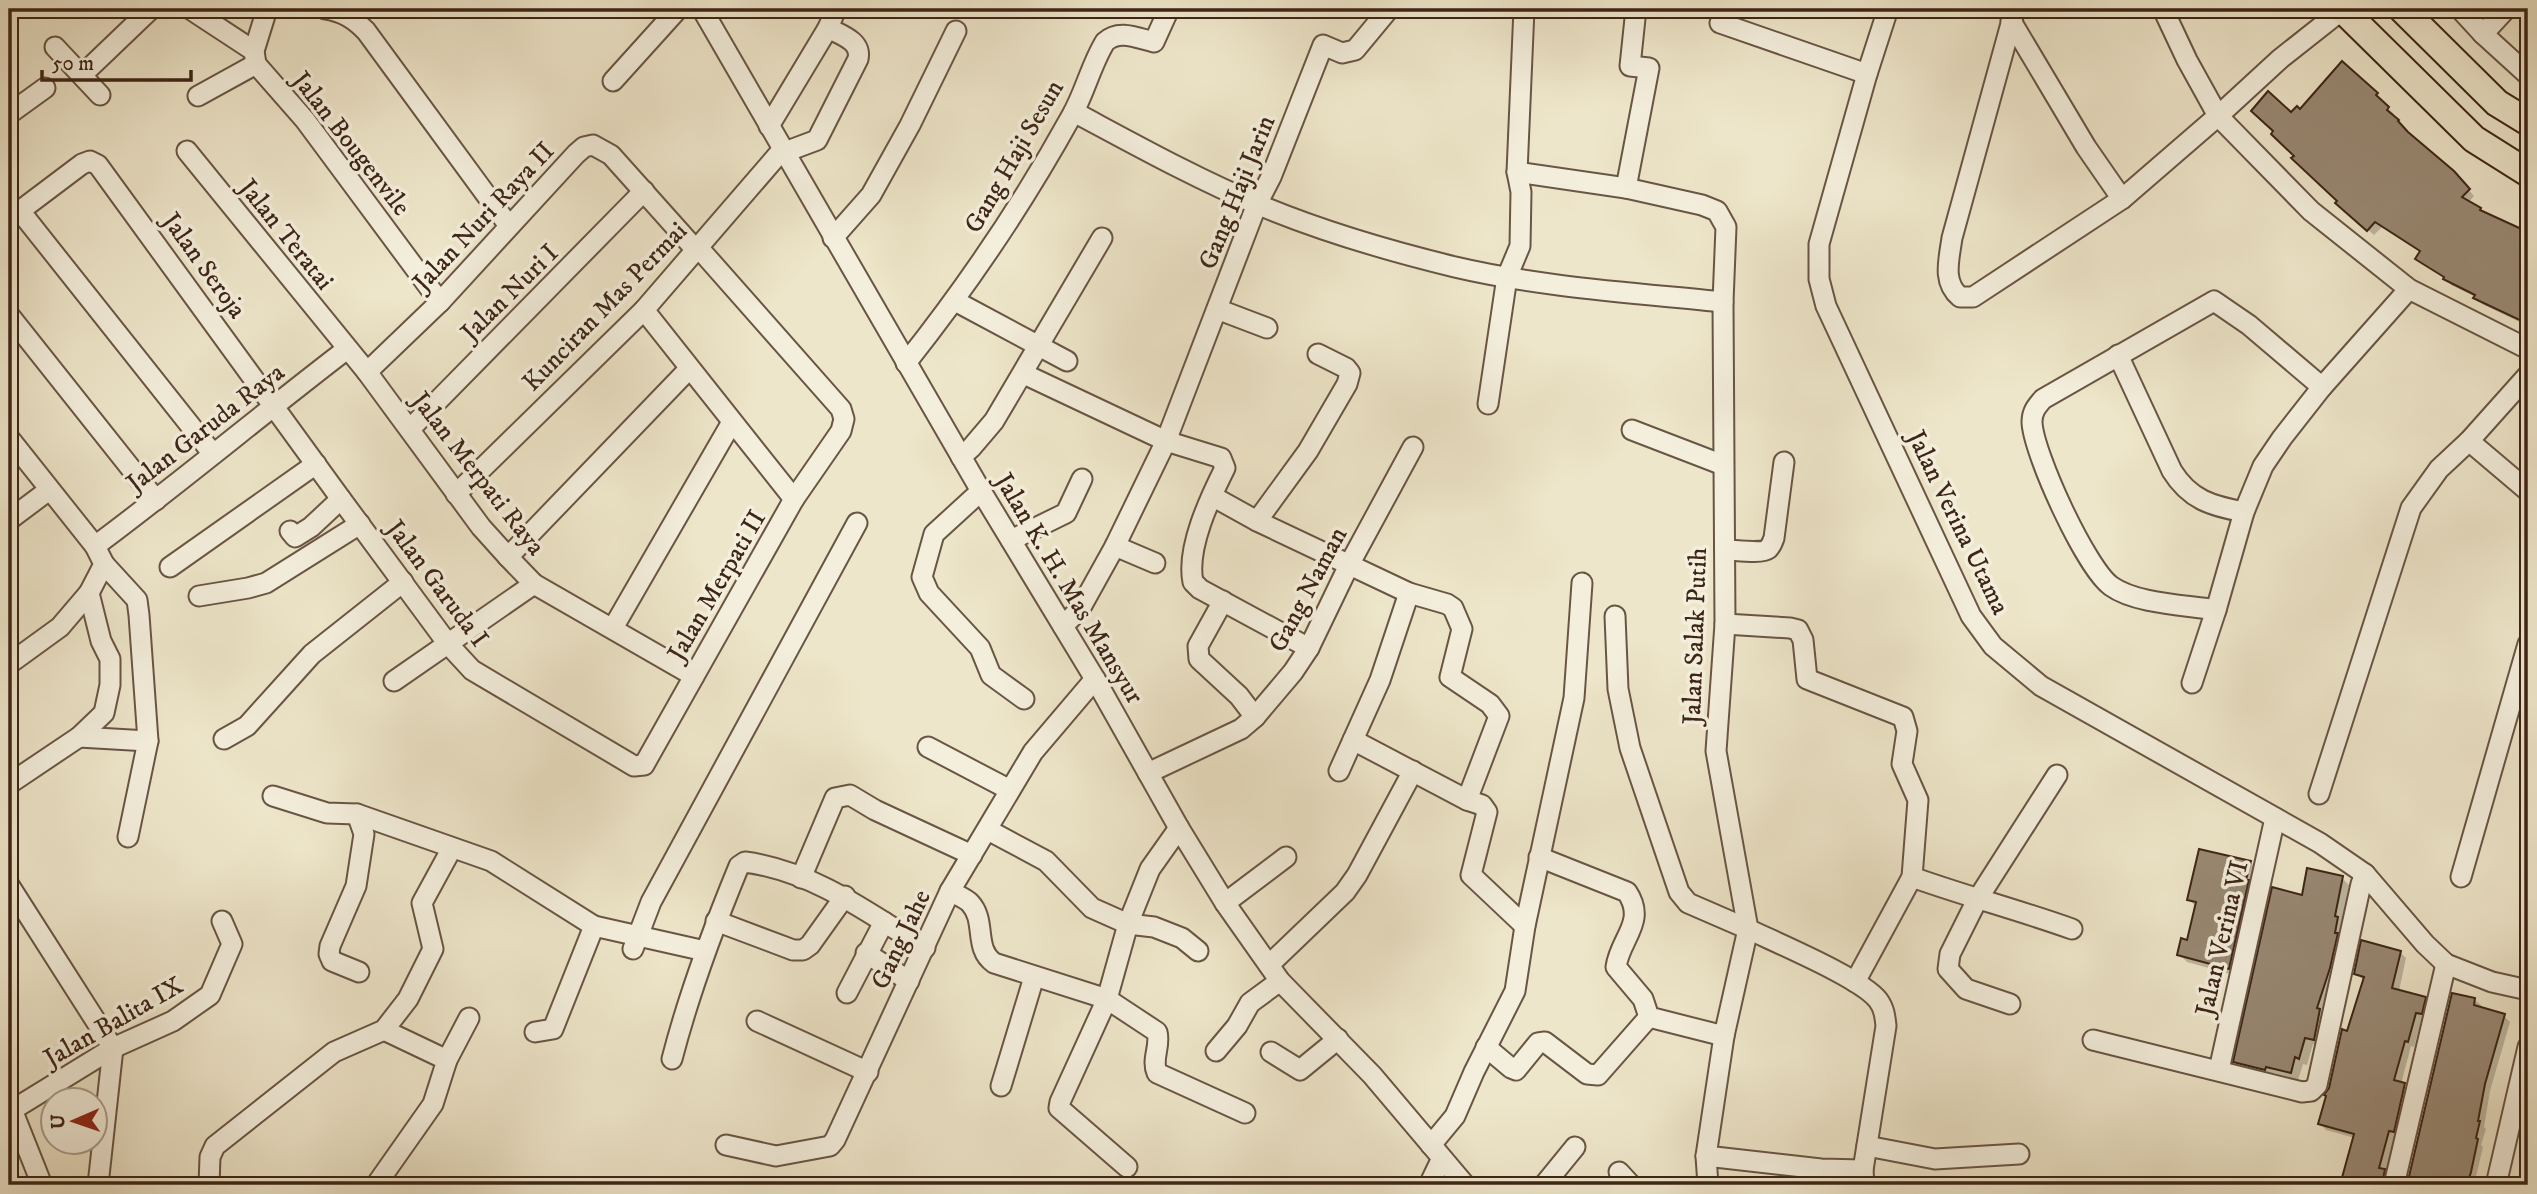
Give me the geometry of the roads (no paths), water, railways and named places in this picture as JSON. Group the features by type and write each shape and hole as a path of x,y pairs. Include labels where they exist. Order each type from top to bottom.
{"main road":[{"path":"2402,9 2497,103 2528,122"},
{"path":"2342,10 2474,139 2528,173"}],"street":[{"path":"82,75 151,9"},
{"name":"Jalan Bougenvile","path":"190,9 255,58 305,120 440,302"},
{"path":"198,96 255,58 267,9"},
{"path":"325,9 354,18 366,31 509,226"},
{"path":"613,81 678,9"},
{"name":"Jalan K. H. Mas Mansyur","path":"702,9 961,457 1226,903 1275,973 1338,1039 1465,1185"},
{"path":"769,126 828,29 836,9"},
{"name":"Gang Haji Sesun","path":"906,363 955,301 1037,175 1074,112 1105,42 1111,36 1119,34 1154,42 1169,9"},
{"name":"Gang Haji Jarin","path":"1063,626 1080,609 1115,546 1166,441 1257,204 1276,166 1323,45 1342,53 1355,50 1389,9"},
{"path":"1488,404 1507,277 1520,246 1521,192 1517,172 1524,9"},
{"path":"1626,188 1649,68 1630,66 1636,9"},
{"name":"Jalan Verina Utama","path":"1888,9 1819,244 1819,279 1826,306 1972,616 1993,646 2041,686 2320,842 2365,874 2446,964 2492,982 2528,990"},
{"path":"2164,9 2187,60 2218,116 2311,211 2409,289 2528,349"},
{"path":"2460,9 2528,75"},
{"path":"2483,34 2506,9"},
{"path":"2013,15 1952,238 1947,276 1950,286 1960,297 1973,297 2122,199 2280,59 2342,10"},
{"path":"2013,15 2086,147 2122,199"},
{"path":"1720,23 1867,74"},
{"path":"784,151 817,140 858,59 860,52 856,45 828,29"},
{"path":"833,238 871,195 957,31"},
{"path":"55,47 100,96"},
{"path":"9,114 45,88"},
{"path":"1074,112 1144,150 1257,204 1334,233 1455,267 1507,277 1723,302"},
{"name":"Jalan Nuri Raya II","path":"368,372 440,302 584,147 593,145 611,155 831,395 841,409 844,419 841,430"},
{"name":"Jalan Teratai","path":"187,151 347,349"},
{"name":"Kunciran Mas Permai","path":"456,494 643,310 784,151"},
{"name":"Jalan Seroja","path":"15,215 82,164 90,161 98,165 273,405"},
{"name":"Jalan Salak Putih","path":"1517,172 1626,188 1702,205 1717,211 1726,227 1723,302 1725,624 1716,751 1748,929"},
{"name":"Jalan Nuri I","path":"410,429 644,191"},
{"path":"15,215 213,454"},
{"path":"961,457 994,421 1102,239"},
{"path":"2192,683 2244,512 2263,466 2322,387 2409,289"},
{"path":"955,301 1067,361"},
{"path":"2216,610 2129,596 2110,585 2082,548 2037,449 2032,412 2043,399 2214,301 2249,325 2322,387"},
{"path":"1217,309 1267,328"},
{"path":"643,310 794,499"},
{"path":"9,315 156,500"},
{"name":"Jalan Merpati Raya","path":"347,349 368,372 456,494 534,584 694,676"},
{"name":"Jalan Garuda Raya","path":"99,555 156,500 347,349"},
{"path":"1257,521 1308,451 1347,384 1350,373 1346,368 1318,354"},
{"path":"2118,355 2182,488 2221,508 2244,512"},
{"path":"508,557 689,369"},
{"path":"1024,374 1166,441 1224,460 1225,468 1212,496 1192,560 1193,582 1200,589 1309,648"},
{"path":"2319,794 2411,508 2439,469 2469,441 2528,375"},
{"name":"Jalan Garuda I","path":"273,405 448,644 472,670 634,766 640,766"},
{"path":"613,628 732,422"},
{"name":"Jalan Merpati II","path":"640,766 644,765 794,499 841,430"},
{"path":"1632,430 1723,466"},
{"path":"9,439 137,600 148,741 128,838"},
{"path":"2469,441 2528,491"},
{"name":"Gang Naman","path":"1148,773 1241,729 1255,717 1293,672 1309,648 1349,565 1413,447"},
{"path":"1725,550 1768,550 1774,538 1784,462"},
{"path":"170,567 316,464"},
{"path":"1011,540 1066,513 1082,479"},
{"path":"9,520 48,490"},
{"path":"981,491 934,534 922,577 929,593 980,648 991,675 1024,699"},
{"path":"1212,496 1257,521 1409,593 1453,608 1462,629 1450,677 1490,704 1499,716 1467,800"},
{"path":"290,531 295,537 311,527 341,499"},
{"path":"636,942 651,902 858,523"},
{"path":"199,596 266,583 360,524"},
{"path":"1115,546 1154,563"},
{"path":"9,664 60,627 89,593 99,555"},
{"path":"224,739 247,726 312,654 403,582"},
{"path":"1429,1185 1436,1152 1515,991 1525,926 1574,698 1582,583"},
{"path":"394,681 534,584"},
{"path":"9,784 79,737 104,713 110,685 110,659 101,641 89,593"},
{"path":"1339,771 1380,680 1409,593"},
{"path":"1223,601 1198,646 1199,659 1239,696 1255,717"},
{"path":"1615,616 1618,689 1630,748 1679,892 1688,903 1748,929 1855,982 1877,998 1884,1009 1886,1026 1863,1178 1821,1169 1706,1156"},
{"path":"1725,624 1798,630 1803,640 1807,679 1903,717 1907,731 1902,764 1919,800 1912,877 1855,982"},
{"path":"2461,877 2528,644"},
{"name":"Gang Jahe","path":"726,1146 776,1156 830,1146 868,1072 950,891 1033,752 1095,679"},
{"path":"79,737 148,741"},
{"path":"1353,740 1467,800 1482,805 1487,812 1471,875 1525,926"},
{"path":"928,747 1010,790"},
{"path":"1216,1051 1237,1026 1250,1003 1357,876 1413,771"},
{"path":"2010,1004 1966,989 1948,969 1950,954 1977,900 2057,775"},
{"path":"801,878 835,798 850,795 972,855"},
{"path":"273,796 327,813 357,814 491,861 594,926 636,942 705,951"},
{"path":"357,814 365,834 356,886 329,954 332,961 359,972"},
{"name":"Jalan Verina VI","path":"2219,1070 2276,818"},
{"path":"1127,1167 1059,1108 1061,1096 1107,999 1128,924 1150,869 1179,828"},
{"path":"988,830 1046,861 1092,908 1128,924 1154,928 1182,938 1198,951"},
{"path":"209,1185 210,1157 215,1146 334,1052 384,1030 408,999 433,949 422,903 452,848"},
{"path":"1539,857 1627,892 1635,904 1635,921 1616,968 1643,999 1649,1017"},
{"path":"1226,903 1286,858"},
{"path":"672,1059 683,1016 716,921 739,866 745,862 801,878 845,896 925,948"},
{"path":"2093,1040 2302,1093 2311,1091 2317,1085 2365,874"},
{"path":"1912,877 2072,929"},
{"path":"9,885 113,1048 98,1185"},
{"path":"950,891 969,902 977,915 982,951 986,958 994,963 1107,999 1157,1032 1159,1042 1154,1063 1157,1073 1245,1113"},
{"path":"716,921 793,950 803,950 810,945 845,896"},
{"name":"Jalan Balita IX","path":"10,1108 113,1048 173,1021 210,995 232,943 222,921"},
{"path":"847,993 884,922"},
{"path":"535,1032 554,1029 594,926"},
{"path":"1707,1185 1706,1156 1724,1036 1748,929"},
{"path":"866,953 909,981"},
{"path":"2395,1185 2446,964"},
{"path":"1001,1086 1034,976"},
{"path":"1649,1017 1724,1036"},
{"path":"1486,1047 1516,1070 1538,1043 1545,1042 1587,1074 1598,1075 1649,1017"},
{"path":"376,1185 433,1104 447,1060 469,1018"},
{"path":"757,1021 868,1072"},
{"path":"384,1030 447,1060"},
{"path":"1271,1052 1300,1070 1338,1039"},
{"path":"2496,1185 2528,1047"},
{"path":"10,1108 42,1185"},
{"path":"1867,1146 1935,1159 2019,1154"},
{"path":"1544,1185 1575,1147"}]}
